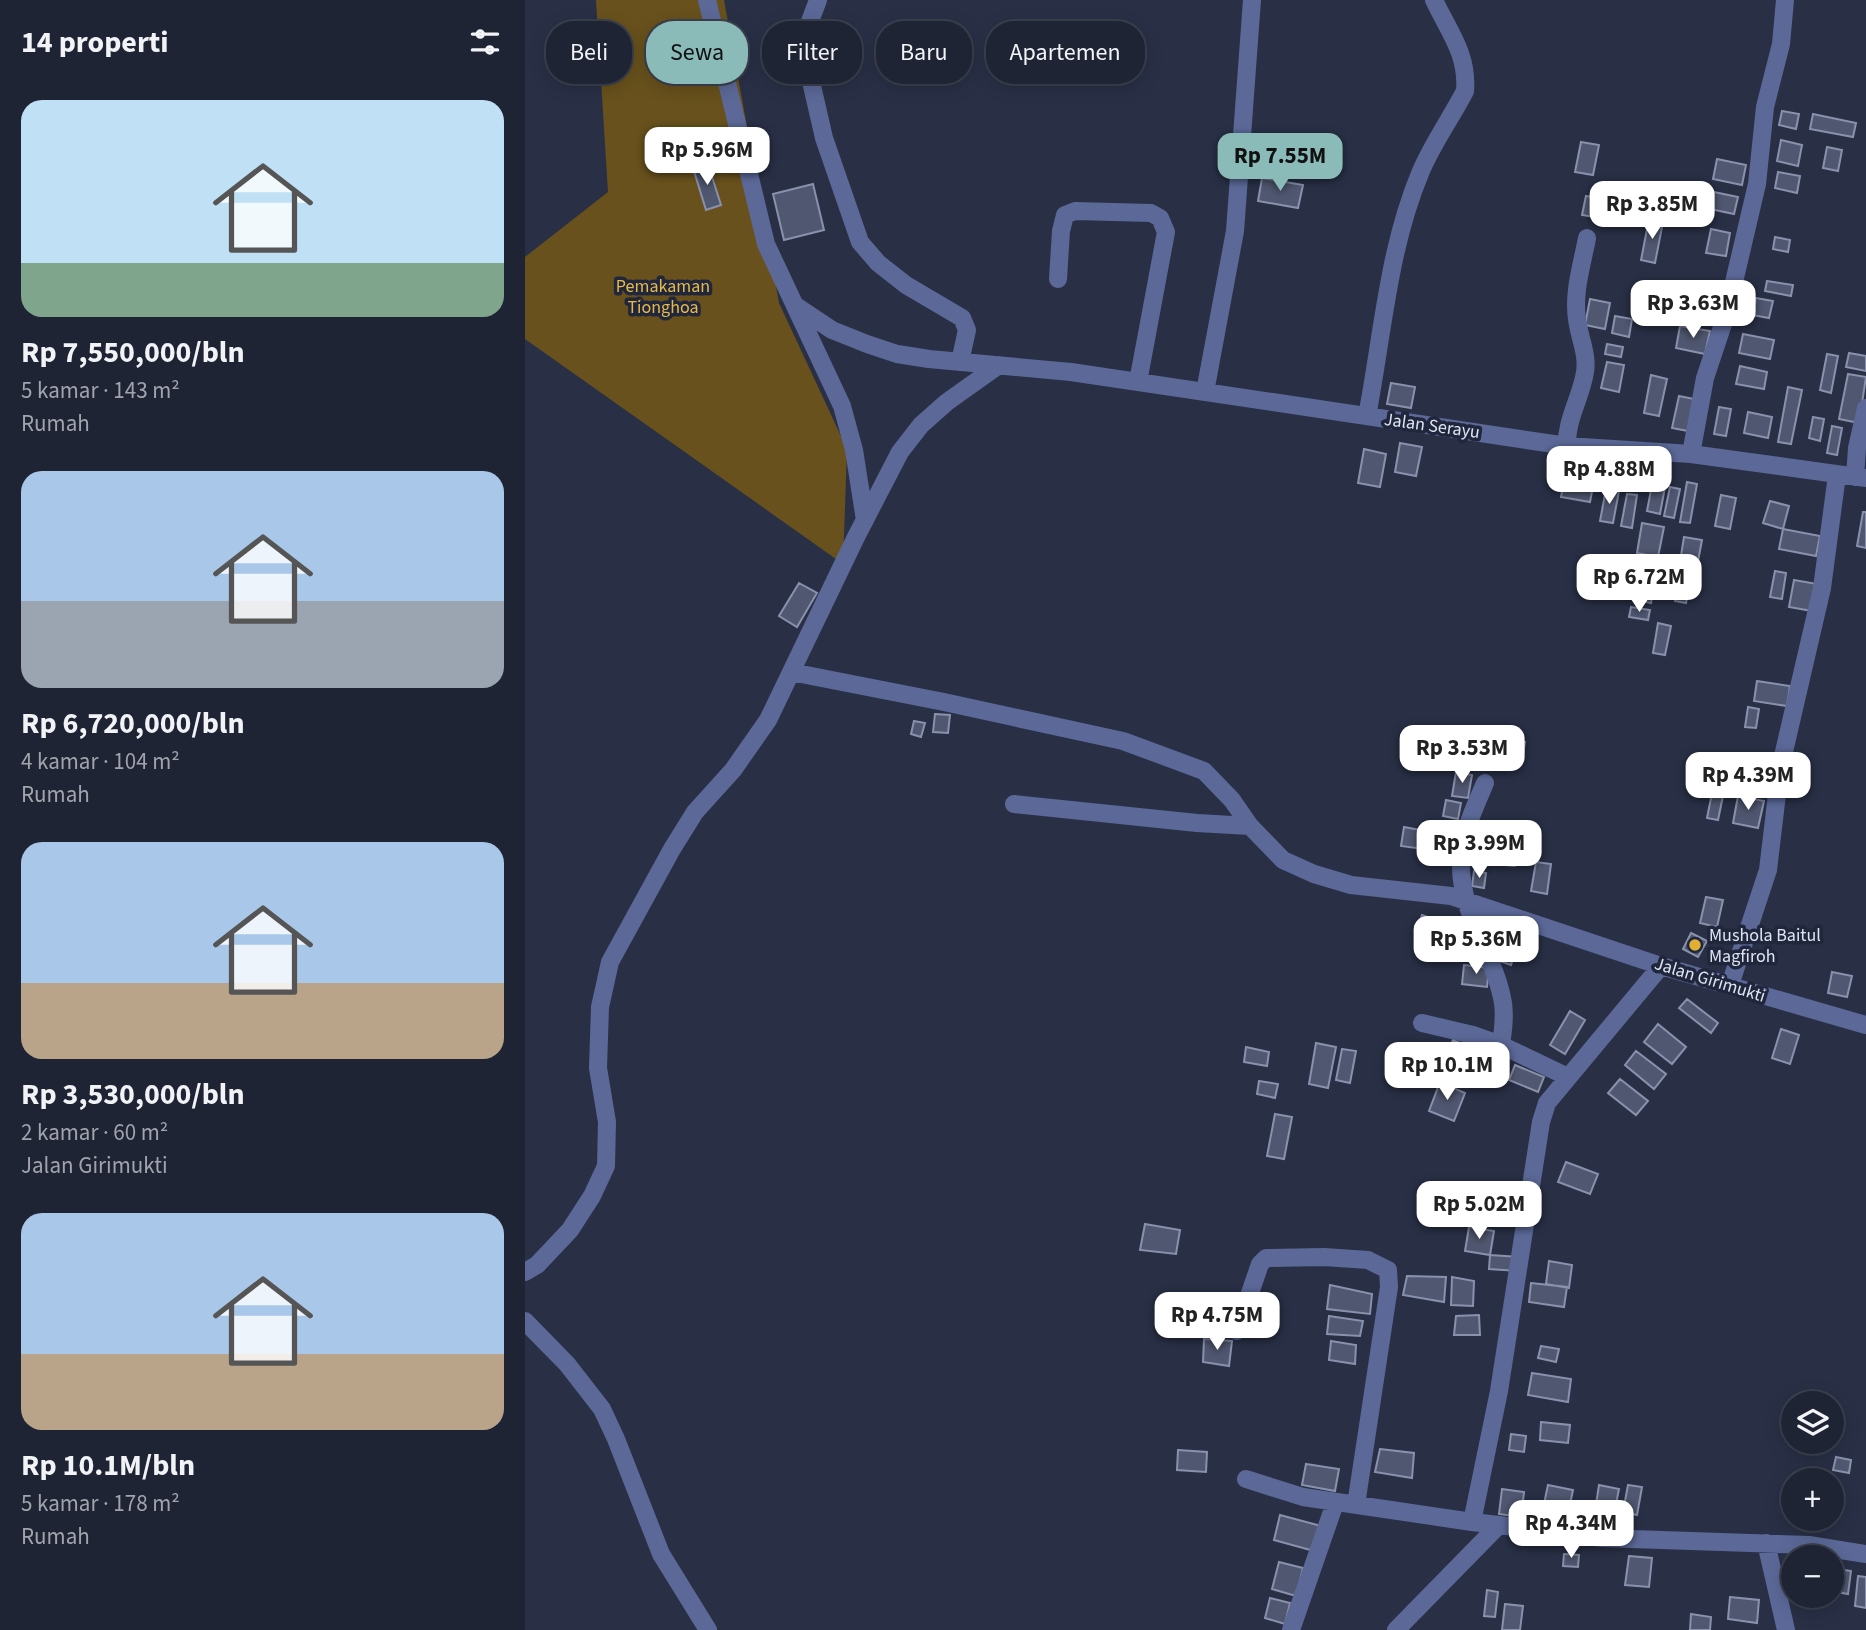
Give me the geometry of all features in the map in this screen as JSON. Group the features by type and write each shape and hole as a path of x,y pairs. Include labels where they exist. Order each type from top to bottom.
{"street":[{"path":"707,0 758,218 766,244 842,406 854,450 865,520"},
{"path":"818,0 809,24 807,46 810,77 824,138 860,242 878,263 906,285 962,318 967,330 960,362"},
{"path":"1205,392 1235,231 1252,0"},
{"path":"1367,416 1391,265 1408,207 1421,170 1465,91 1462,55 1434,0"},
{"path":"1691,454 1705,378 1727,312 1755,197 1765,107 1781,44 1785,0"},
{"path":"1058,279 1061,231 1065,215 1075,211 1100,211 1151,213 1160,218 1166,232 1138,382"},
{"path":"1567,446 1571,414 1587,360 1577,320 1576,303 1587,238"},
{"name":"Jalan Serayu","path":"796,306 832,330 897,354 1138,382 1567,446 1691,454 1853,477"},
{"path":"525,1272 537,1265 570,1230 592,1196 606,1166 607,1122 598,1068 600,1007 610,962 695,812 733,770 768,720 865,520 909,439 947,402 999,365"},
{"path":"1730,985 1767,870 1780,769 1822,588 1853,477 1866,408"},
{"name":"Jalan Girimukti","path":"791,672 1092,733 1144,748 1204,771 1232,800 1250,826 1283,860 1314,874 1351,885 1451,895 1661,966 1866,1025"},
{"path":"1485,783 1468,821 1461,866 1465,900 1503,1001 1501,1045"},
{"path":"1014,804 1250,826"},
{"path":"1472,1521 1499,1391 1546,1103 1661,966"},
{"path":"1422,1023 1473,1035 1501,1045 1568,1077"},
{"path":"1237,1331 1260,1264 1266,1258 1324,1257 1369,1261 1388,1269 1389,1287 1356,1506"},
{"path":"525,1321 567,1364 602,1409 661,1554 708,1630"},
{"path":"1246,1479 1277,1491 1335,1503 1602,1538 1809,1545 1866,1554"},
{"path":"1291,1630 1335,1503"},
{"path":"1396,1630 1499,1525"},
{"path":"1766,1543 1786,1630"}],"green space":[{"name":"Pemakaman Tionghoa","path":"596,0 724,0 728,21 646,21 646,84 739,84 779,303 847,449 843,564 525,339 525,257 608,192 601,84 632,84 632,21 597,21"}],"building":[{"path":"1782,111 1799,114 1796,129 1779,125"},
{"path":"1813,114 1856,123 1853,137 1810,129"},
{"path":"1781,140 1802,145 1798,166 1777,161"},
{"path":"1581,142 1599,145 1593,175 1575,172"},
{"path":"1827,147 1842,150 1838,171 1823,168"},
{"path":"1717,159 1746,165 1742,185 1713,179"},
{"path":"708,164 721,205 706,210 693,168"},
{"path":"1778,172 1800,176 1797,193 1775,188"},
{"path":"1262,178 1303,185 1298,208 1258,201"},
{"path":"813,184 824,230 784,240 773,194"},
{"path":"1714,192 1738,197 1734,214 1710,209"},
{"path":"1586,196 1611,200 1607,219 1582,215"},
{"path":"1649,219 1663,222 1655,263 1641,260"},
{"path":"1711,229 1730,233 1726,256 1706,253"},
{"path":"1775,237 1790,240 1788,252 1773,249"},
{"path":"1767,281 1793,285 1791,296 1765,291"},
{"path":"1756,298 1773,301 1769,318 1752,315"},
{"path":"1590,299 1610,303 1605,329 1585,325"},
{"path":"1615,316 1632,319 1629,337 1612,333"},
{"path":"1680,326 1710,331 1705,354 1676,348"},
{"path":"1743,334 1774,340 1770,359 1739,353"},
{"path":"1607,344 1623,347 1621,357 1605,354"},
{"path":"1849,353 1866,356 1866,371 1846,367"},
{"path":"1827,354 1838,356 1831,393 1820,390"},
{"path":"1607,362 1624,365 1619,392 1601,388"},
{"path":"1740,366 1767,372 1764,389 1736,384"},
{"path":"1848,374 1866,377 1859,423 1839,419"},
{"path":"1651,375 1667,379 1659,416 1644,413"},
{"path":"1391,383 1415,387 1411,408 1387,404"},
{"path":"1788,387 1802,390 1791,444 1778,442"},
{"path":"1679,396 1694,399 1688,431 1672,428"},
{"path":"1719,407 1731,409 1726,436 1714,434"},
{"path":"1748,412 1772,417 1768,438 1744,433"},
{"path":"1813,417 1824,419 1820,441 1809,438"},
{"path":"1832,426 1842,428 1837,455 1827,453"},
{"path":"1400,443 1422,447 1416,476 1395,472"},
{"path":"1364,449 1386,454 1380,487 1358,483"},
{"path":"1567,466 1596,471 1590,502 1561,497"},
{"path":"1654,474 1667,476 1660,514 1647,511"},
{"path":"1687,482 1697,484 1690,523 1680,522"},
{"path":"1670,487 1680,489 1674,518 1664,516"},
{"path":"1606,489 1619,491 1613,523 1600,521"},
{"path":"1627,494 1637,495 1632,528 1621,526"},
{"path":"1721,495 1736,498 1730,529 1715,526"},
{"path":"1770,501 1789,506 1783,529 1763,523"},
{"path":"1863,512 1866,512 1866,548 1857,546"},
{"path":"1642,523 1664,527 1658,557 1637,553"},
{"path":"1783,529 1820,536 1816,556 1779,549"},
{"path":"1684,537 1702,540 1695,577 1678,574"},
{"path":"1775,571 1786,573 1782,599 1770,597"},
{"path":"1638,572 1656,575 1651,603 1633,599"},
{"path":"1794,580 1817,584 1812,611 1789,607"},
{"path":"799,583 817,593 797,627 779,616"},
{"path":"1678,585 1689,587 1686,603 1675,601"},
{"path":"1631,607 1650,610 1648,620 1629,617"},
{"path":"1658,623 1671,626 1665,655 1653,653"},
{"path":"1757,681 1790,686 1787,706 1754,701"},
{"path":"1748,707 1759,709 1756,728 1745,727"},
{"path":"935,714 950,715 948,733 933,732"},
{"path":"914,721 925,723 921,737 911,734"},
{"path":"1492,737 1505,739 1501,767 1488,765"},
{"path":"1516,741 1525,742 1522,761 1513,759"},
{"path":"1456,772 1472,775 1468,798 1452,796"},
{"path":"1713,788 1724,791 1718,820 1707,818"},
{"path":"1738,796 1764,801 1758,828 1733,823"},
{"path":"1446,800 1461,803 1458,819 1443,816"},
{"path":"1437,825 1450,827 1446,848 1433,846"},
{"path":"1482,825 1493,826 1490,847 1478,845"},
{"path":"1404,827 1426,831 1423,849 1401,846"},
{"path":"1510,839 1519,840 1515,866 1505,865"},
{"path":"1468,852 1489,855 1488,864 1467,860"},
{"path":"1536,862 1551,864 1547,894 1531,891"},
{"path":"1474,871 1486,873 1484,888 1472,886"},
{"path":"1706,897 1723,900 1717,927 1700,923"},
{"path":"1422,915 1451,926 1444,946 1415,936"},
{"name":"Mushola Baitul Magfiroh","path":"1691,933 1707,941 1698,957 1683,949"},
{"path":"1501,938 1518,945 1511,965 1493,959"},
{"path":"1464,965 1489,968 1487,987 1462,984"},
{"path":"1832,972 1852,976 1847,997 1828,993"},
{"path":"1687,999 1718,1023 1711,1033 1679,1008"},
{"path":"1570,1011 1585,1020 1565,1054 1550,1045"},
{"path":"1658,1024 1686,1047 1672,1064 1644,1042"},
{"path":"1781,1029 1799,1035 1790,1064 1772,1058"},
{"path":"1453,1040 1481,1053 1465,1087 1437,1075"},
{"path":"1316,1043 1336,1047 1328,1088 1309,1084"},
{"path":"1246,1047 1269,1052 1267,1066 1244,1062"},
{"path":"1342,1049 1356,1051 1350,1083 1336,1080"},
{"path":"1636,1051 1666,1074 1654,1089 1625,1065"},
{"path":"1515,1065 1544,1077 1538,1092 1509,1080"},
{"path":"1620,1079 1648,1101 1636,1115 1608,1093"},
{"path":"1259,1081 1278,1084 1275,1098 1257,1094"},
{"path":"1440,1082 1465,1093 1454,1121 1429,1111"},
{"path":"1275,1114 1292,1117 1284,1159 1267,1156"},
{"path":"1566,1162 1598,1174 1590,1194 1558,1182"},
{"path":"1494,1201 1512,1202 1510,1225 1492,1223"},
{"path":"1145,1224 1180,1230 1176,1254 1140,1250"},
{"path":"1469,1227 1494,1231 1490,1255 1465,1251"},
{"path":"1490,1255 1519,1257 1518,1271 1489,1269"},
{"path":"1549,1261 1572,1265 1569,1288 1546,1284"},
{"path":"1407,1276 1446,1277 1444,1302 1403,1295"},
{"path":"1452,1277 1474,1281 1473,1306 1451,1305"},
{"path":"1531,1283 1567,1287 1564,1307 1529,1302"},
{"path":"1330,1285 1372,1294 1370,1314 1327,1309"},
{"path":"1479,1315 1480,1335 1454,1335 1456,1316"},
{"path":"1329,1316 1363,1321 1360,1336 1327,1334"},
{"path":"1204,1339 1232,1341 1229,1366 1203,1362"},
{"path":"1331,1341 1356,1345 1355,1364 1329,1360"},
{"path":"1541,1346 1559,1349 1556,1362 1538,1358"},
{"path":"1532,1373 1571,1379 1568,1402 1528,1395"},
{"path":"1541,1422 1570,1425 1568,1443 1540,1440"},
{"path":"1511,1434 1526,1436 1524,1452 1509,1450"},
{"path":"1380,1449 1414,1453 1412,1478 1375,1472"},
{"path":"1178,1450 1207,1452 1206,1472 1177,1470"},
{"path":"1836,1457 1851,1460 1849,1473 1844,1472 1844,1468 1833,1468"},
{"path":"1306,1464 1339,1469 1335,1491 1302,1485"},
{"path":"1548,1485 1573,1490 1567,1518 1542,1513"},
{"path":"1599,1485 1619,1489 1614,1514 1595,1511"},
{"path":"1628,1485 1642,1487 1637,1515 1623,1512"},
{"path":"1502,1489 1524,1492 1521,1517 1499,1514"},
{"path":"1280,1515 1321,1526 1314,1551 1274,1540"},
{"path":"1564,1554 1579,1555 1578,1567 1563,1566"},
{"path":"1629,1556 1652,1558 1649,1587 1625,1585"},
{"path":"1279,1562 1303,1568 1296,1596 1272,1589"},
{"path":"1844,1570 1851,1571 1848,1594 1844,1593"},
{"path":"1858,1576 1866,1577 1866,1608 1855,1606"},
{"path":"1487,1590 1498,1592 1495,1617 1484,1616"},
{"path":"1730,1597 1759,1600 1757,1623 1728,1619"},
{"path":"1270,1598 1290,1603 1285,1624 1265,1618"},
{"path":"1505,1604 1523,1606 1520,1630 1502,1630"},
{"path":"1691,1614 1711,1617 1710,1630 1690,1630"}],"place":[{"name":"Mushola Baitul Magfiroh","path":"1695,945"}]}
